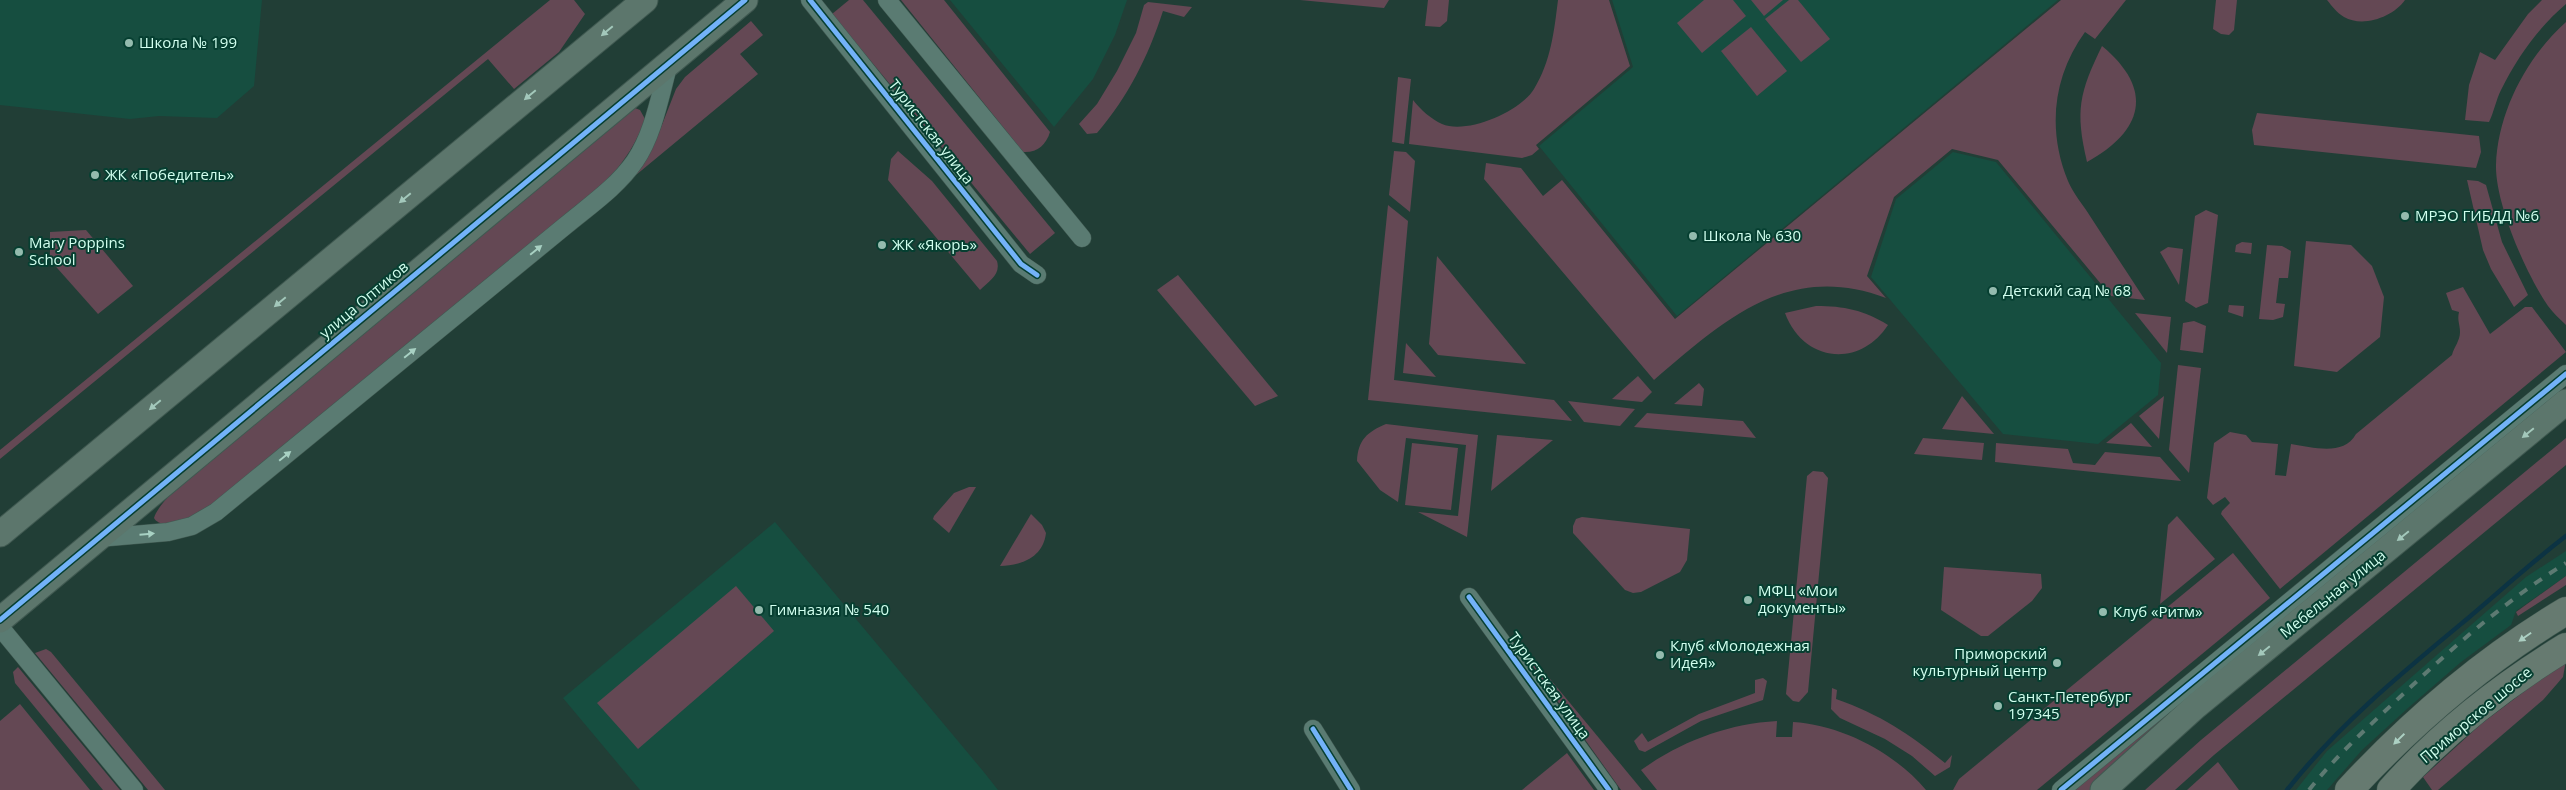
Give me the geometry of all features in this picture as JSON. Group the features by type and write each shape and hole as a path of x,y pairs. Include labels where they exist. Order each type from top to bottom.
{"main road":[{"name":"Приморское шоссе","path":"2349,790 2424,714 2475,672 2534,630 2566,611"},
{"name":"Приморское шоссе","path":"2391,790 2439,743 2488,701 2529,669 2566,647"}],"street":[{"path":"0,534 645,0"},
{"name":"улица Оптиков","path":"0,620 745,0"},
{"name":"Туристская улица","path":"810,0 1020,264 1036,275"},
{"path":"887,0 1082,238"},
{"path":"98,538 168,532 192,526 216,512 565,226 617,182 635,160 648,136 669,63"},
{"path":"2061,790 2566,374"},
{"name":"Мебельная улица","path":"2103,790 2196,706 2566,402"},
{"name":"Мебельная улица","path":"2127,790 2221,708 2566,424"},
{"name":"Туристская улица","path":"1469,597 1609,790"},
{"path":"0,628 134,790"},
{"path":"1313,729 1350,790"}],"shaded area":[{"name":"Школа № 199","path":"0,0 262,0 254,86 217,118 159,116 130,119 0,105"},
{"path":"550,0 574,0 585,14 559,52 514,89 488,59 0,459 0,450"},
{"path":"849,0 863,0 1055,233 1030,254 832,14"},
{"path":"901,0 944,0 1050,132 1046,141 1037,150 1023,152"},
{"path":"950,0 1127,0 1115,35 1093,79 1054,127"},
{"path":"1300,0 1389,0 1384,8"},
{"path":"1428,0 1449,0 1447,21 1440,27 1425,26"},
{"path":"1558,0 1609,0 1630,66 1536,145 1539,149 1532,155 1522,158 1409,144 1413,100 1434,120 1453,127 1479,124 1492,119 1506,113 1527,97 1540,78 1548,57"},
{"name":"Школа № 630","path":"1612,0 2058,0 1677,316 1539,146 1633,67"},
{"path":"1704,0 1733,0 1746,16 1702,53 1677,23"},
{"path":"1751,0 1783,0 1764,16"},
{"path":"1789,0 1798,0 1830,39 1801,62 1765,19"},
{"path":"2061,0 2126,0 2095,39 2085,32 2074,49 2060,85 2056,123 2057,142 2061,162 2075,194 2145,300 2111,296 1998,160 1952,149 1894,197 1867,276 1886,298 1851,288 1818,287 1788,292 1760,303 1732,318 1654,380 1484,179 1486,163 1521,168 1543,196 1562,180 1675,319"},
{"path":"2216,0 2237,0 2234,30 2229,35 2221,34 2213,29"},
{"path":"2327,0 2405,0 2400,6 2385,16 2368,21 2360,21 2344,17"},
{"path":"2542,0 2566,0 2566,4 2546,23 2514,66 2501,90 2489,122 2465,120 2469,85 2480,52 2495,60 2528,14"},
{"path":"1148,2 1192,7 1184,17 1163,11 1144,60 1128,91 1097,133 1087,134 1079,124 1097,104 1117,71 1136,33 1144,5"},
{"path":"751,21 763,35 740,54 758,74 636,175 656,140 676,89 685,77"},
{"path":"2566,22 2566,325 2554,314 2539,292 2513,238 2501,199 2496,165 2502,125 2517,86 2539,52"},
{"path":"1751,27 1787,71 1757,96 1721,51"},
{"path":"2102,46 2119,62 2130,78 2135,94 2135,109 2130,123 2120,137 2106,150 2087,162 2081,129 2081,102 2088,77"},
{"path":"1398,77 1411,79 1404,144 1392,142"},
{"path":"635,108 640,110 645,119 630,150 610,178 212,506 191,517 173,523 165,524 154,518 158,510 175,490 227,443"},
{"path":"2257,113 2479,136 2481,152 2476,168 2254,145 2252,130"},
{"path":"898,151 932,181 997,261 996,274 980,290 888,180 891,159"},
{"path":"1394,151 1406,152 1415,161 1410,212 1389,195"},
{"name":"Детский сад № 68","path":"1953,152 1996,162 2161,363 2158,395 2098,444 2003,434 1871,277 1896,199"},
{"path":"2467,180 2478,181 2486,185 2502,242 2528,295 2514,307 2491,269 2483,250"},
{"path":"1388,205 1408,221 1394,380 1554,400 1572,421 1368,400"},
{"path":"2206,210 2218,215 2208,303 2196,308 2185,301 2195,216"},
{"path":"86,230 133,286 98,314 50,260 50,232"},
{"path":"2306,241 2351,245 2372,266 2384,297 2380,337 2337,372 2294,366"},
{"path":"2242,242 2252,243 2251,254 2235,252 2236,245"},
{"path":"2267,245 2282,246 2291,251 2288,278 2279,278 2276,303 2285,304 2283,317 2273,320 2259,319"},
{"path":"2168,247 2183,249 2179,285 2160,252"},
{"path":"1437,256 1526,364 1438,355 1429,344"},
{"path":"1178,275 1278,396 1255,406 1157,290"},
{"path":"2463,287 2490,334 2525,307 2532,307 2566,352 2280,589 2221,514 2230,503 2225,497 2213,505 2207,498 2214,443 2230,432 2246,435 2252,442 2278,444 2275,475 2286,476 2291,444 2327,449 2343,446 2452,355 2460,335 2459,312 2452,310 2446,293"},
{"path":"2229,305 2244,306 2243,317 2228,312"},
{"path":"1816,306 1836,307 1862,312 1888,325 1876,339 1862,349 1832,354 1818,350 1805,342 1793,329 1785,313"},
{"path":"2135,313 2171,317 2167,353"},
{"path":"2194,321 2206,326 2203,353 2180,350 2183,323"},
{"path":"1406,343 1436,377 1403,373"},
{"path":"2178,365 2201,368 2189,473 2169,450"},
{"path":"1638,376 1652,392 1642,402 1612,399"},
{"path":"1699,383 1704,389 1702,406 1674,404"},
{"path":"1962,396 1994,434 1942,429"},
{"path":"2164,396 2159,439 2139,416"},
{"path":"1568,401 1635,409 1620,426 1584,422"},
{"path":"1647,413 1743,421 1756,438 1634,427"},
{"path":"2131,423 2152,447 2106,443"},
{"path":"1386,424 1478,435 1467,537 1418,512 1458,516 1466,445 1406,438 1398,502 1380,490 1357,461 1359,447 1365,438 1374,430"},
{"path":"1497,435 1553,440 1491,491"},
{"path":"1923,438 1984,443 1982,460 1914,454"},
{"path":"2566,438 2566,465 2214,755 2175,790 2145,790 2201,740"},
{"path":"1412,443 1458,448 1451,510 1405,505"},
{"path":"1996,443 2068,449 2073,463 2095,465 2105,452 2160,457 2181,481 1995,462"},
{"path":"1813,471 1823,472 1828,478 1808,692 1799,702 1793,701 1786,694 1807,476"},
{"path":"969,487 976,487 949,533 933,519 934,516 954,493"},
{"path":"1031,514 1042,525 1046,533 1041,548 1036,554 1024,561 1000,566"},
{"path":"2177,516 2215,559 2160,604 2168,525"},
{"path":"1582,517 1690,529 1687,560 1680,572 1641,592 1633,593 1625,590 1573,533 1576,519"},
{"name":"Гимназия № 540","path":"775,522 998,790 640,790 563,698"},
{"path":"2566,551 2566,576 2516,611 2511,625 2461,662 2408,708 2362,750 2327,790 2296,790 2327,751 2526,577"},
{"path":"2233,553 2270,598 2037,790 1953,790 1959,779"},
{"path":"1944,567 2041,574 2042,588 2032,601 1988,636 1981,636 1941,610"},
{"path":"2566,576 2566,585 2518,616 2516,612"},
{"path":"736,586 774,631 638,749 597,703"},
{"path":"1522,645 1642,790 1621,790 1519,647"},
{"path":"46,649 51,652 165,790 148,790 35,653"},
{"path":"2566,660 2563,677 2543,700 2438,790 2432,790 2423,777 2481,724"},
{"path":"18,667 120,790 103,790 15,683 13,672"},
{"path":"1763,678 1767,681 1763,700 1701,721 1645,752 1639,750 1634,741 1642,733 1648,742 1699,714 1755,693 1755,680"},
{"path":"2207,680 2090,790 2074,790"},
{"path":"1832,688 1837,690 1836,699 1881,718 1945,763 1952,755 1950,767 1935,776 1912,756 1885,739 1840,718 1831,709"},
{"path":"20,704 90,790 0,790 0,721"},
{"path":"1777,721 1776,737 1792,737 1793,722 1812,724 1830,729 1866,743 1899,764 1926,790 1657,790 1641,770 1673,751 1706,736 1740,726"},
{"path":"1567,753 1594,790 1522,790"},
{"path":"2218,762 2239,790 2187,790"}],"waterway":[{"path":"2287,790 2328,743 2372,700 2528,566 2566,536"}],"railway":[{"path":"2309,790 2353,742 2439,661 2500,609 2566,563"}],"cycle path":[{"path":"0,620 745,0"},
{"path":"810,0 1021,264 1037,275"},
{"path":"2061,790 2566,374"},
{"path":"1469,597 1609,790"},
{"path":"1313,729 1351,790"}],"place":[{"name":"Школа № 199","path":"129,43"},
{"name":"ЖК «Победитель»","path":"95,175"},
{"name":"МРЭО ГИБДД №6","path":"2405,216"},
{"name":"Школа № 630","path":"1693,236"},
{"name":"ЖК «Якорь»","path":"882,245"},
{"name":"Mary Poppins School","path":"19,252"},
{"name":"Детский сад № 68","path":"1993,291"},
{"name":"МФЦ «Мои документы»","path":"1748,600"},
{"name":"Гимназия № 540","path":"759,610"},
{"name":"Клуб «Ритм»","path":"2103,612"},
{"name":"Клуб «Молодежная ИдеЯ»","path":"1660,655"},
{"name":"Приморский культурный центр","path":"2057,663"},
{"name":"Санкт-Петербург 197345","path":"1998,706"}]}
